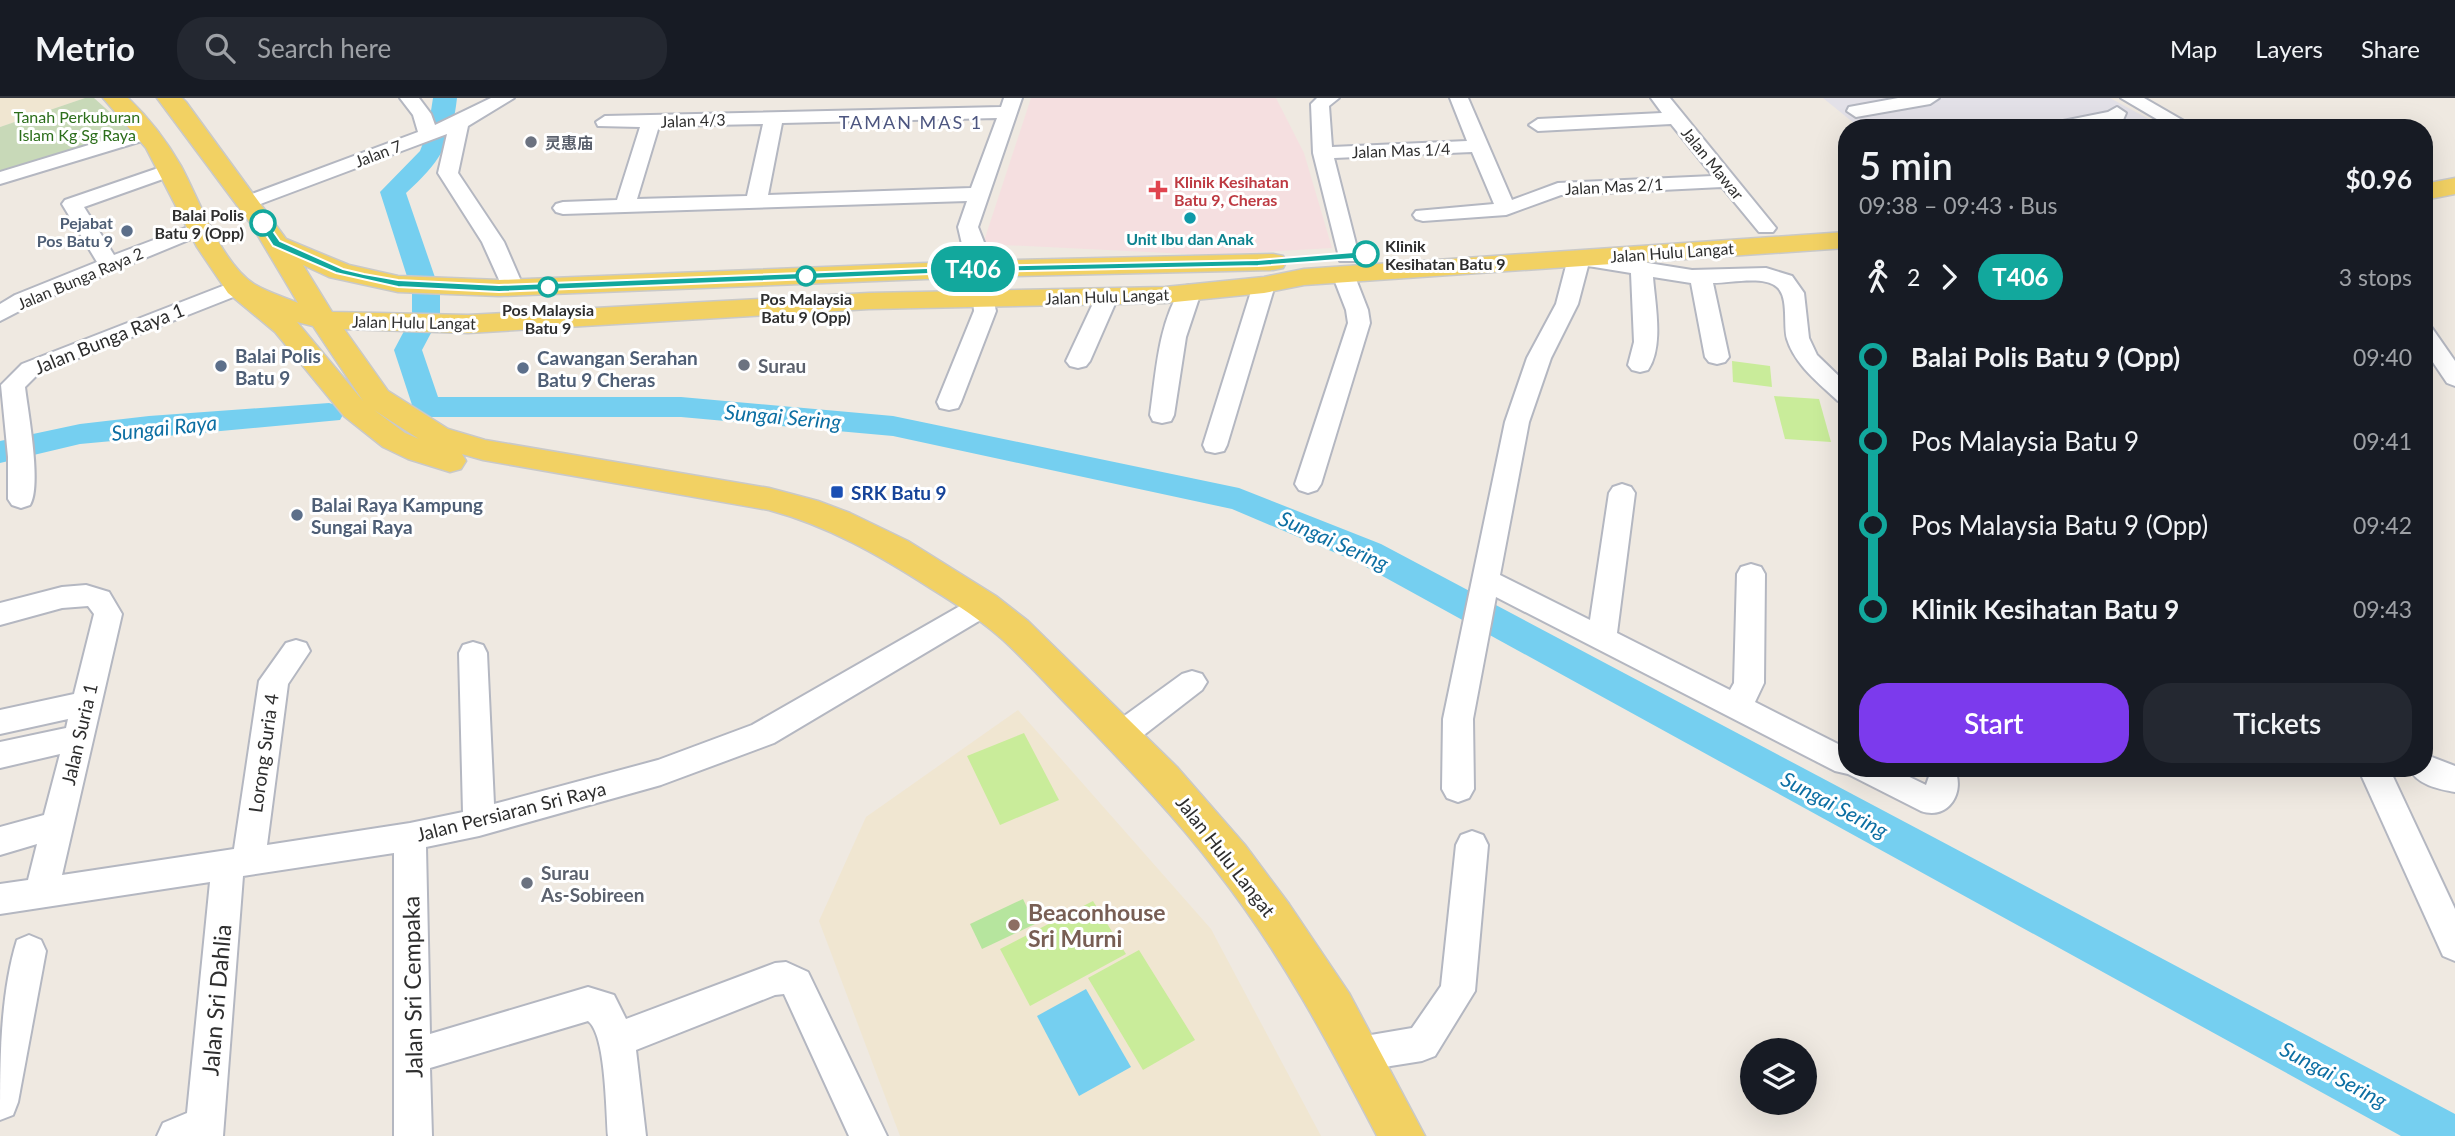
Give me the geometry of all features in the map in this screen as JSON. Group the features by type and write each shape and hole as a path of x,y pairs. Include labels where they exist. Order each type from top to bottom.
{"main road":[{"path":"115,98 148,133 170,170 223,242 239,287 270,312 299,345"},
{"path":"169,98 262,223 324,320"},
{"path":"2433,174 2455,171"},
{"path":"2433,190 2455,186"},
{"path":"223,242 251,238 262,223"},
{"name":"Jalan Hulu Langat","path":"262,223 339,271 398,284 506,288 977,269 1345,265 1579,258 1703,268 1838,242"},
{"name":"Jalan Hulu Langat","path":"239,287 303,315 382,331 404,332 459,324 869,301 1107,297 1190,292 1264,285 1345,265 1838,224"},
{"name":"Jalan Hulu Langat","path":"398,284 340,307 299,345 365,422 383,436 424,453 470,465 735,493"},
{"path":"459,324 476,316 474,310 484,297 506,288"},
{"name":"Jalan Hulu Langat","path":"324,320 377,398 437,436 483,450 735,493 806,509 838,521 896,550 984,605 1016,631 1163,778 1231,858 1274,917 1359,1054 1402,1136"},
{"path":"359,374 368,351 382,331"}],"street":[{"path":"409,98 422,114 429,133"},
{"name":"Jalan 7","path":"262,223 429,133 459,123 505,98"},
{"path":"1308,484 1359,323 1359,310 1348,294 1345,265 1323,153 1320,104 1330,98"},
{"path":"1459,98 1506,209"},
{"name":"Jalan Mawar","path":"1660,98 1766,228"},
{"path":"1839,98 1866,119"},
{"path":"1856,111 1930,98"},
{"path":"2130,98 2170,119"},
{"path":"2099,103 2117,113 2116,116 2101,119"},
{"name":"Jalan 4/3","path":"775,123 897,104 950,113 1011,105"},
{"path":"977,269 976,250 968,227 1011,105"},
{"name":"Jalan 4/3","path":"605,122 775,123 944,130 950,113"},
{"path":"1538,125 1676,118"},
{"path":"625,206 651,121"},
{"path":"459,123 448,173 502,259 506,288"},
{"path":"756,202 775,123"},
{"path":"0,178 148,133"},
{"name":"Jalan Mas 1/4","path":"1323,153 1479,146"},
{"path":"109,264 72,204 170,170"},
{"name":"Jalan Mas 2/1","path":"1423,215 1506,209 1559,189 1727,181"},
{"path":"563,208 756,202 978,200"},
{"name":"Jalan Bunga Raya 2","path":"2,307 109,264 223,242"},
{"path":"1458,789 1458,719 1517,422 1539,358 1567,304 1579,258 1642,270 1703,268 1766,275 1784,281 1793,293 1798,338 1807,358 1838,388"},
{"path":"1703,268 1717,357"},
{"path":"1640,365 1645,342 1642,270"},
{"path":"1215,445 1264,285"},
{"name":"Jalan Bunga Raya 1","path":"21,499 20,447 13,385 22,374 239,287"},
{"path":"1162,415 1172,347 1190,292"},
{"path":"1078,361 1107,297"},
{"path":"950,402 985,311 984,299"},
{"path":"2433,346 2455,378"},
{"path":"1602,638 1622,493"},
{"path":"1731,704 1743,696 1749,683 1751,573"},
{"path":"1486,584 1602,638 1838,758"},
{"name":"Jalan Suria 1","path":"0,614 80,595 93,597 105,604 108,614 41,892"},
{"name":"Jalan Persiaran Sri Raya","path":"0,899 410,837 479,822 661,772 763,734 984,605"},
{"name":"Lorong Suria 4","path":"238,864 274,681 296,651"},
{"path":"473,653 479,822"},
{"path":"1120,736 1192,682"},
{"path":"0,722 87,703"},
{"path":"0,755 79,737"},
{"path":"2433,772 2441,777 2455,779"},
{"path":"1879,777 1932,802 1940,797 1943,777"},
{"path":"2377,777 2455,944"},
{"path":"0,841 58,825"},
{"name":"Jalan Sri Cempaka","path":"410,837 413,1136"},
{"path":"1359,1054 1422,1044 1458,991 1472,845"},
{"name":"Jalan Sri Dahlia","path":"195,1133 238,864"},
{"path":"0,1102 29,951"},
{"path":"615,1041 775,979 786,978 796,983 867,1136"},
{"path":"413,1056 588,1004 602,1007 609,1016 615,1041 627,1136"}],"shaded area":[{"path":"0,98 85,98 0,127"},
{"name":"Klinik Kesihatan Batu 9, Cheras","path":"1031,98 1276,98 1304,153 1332,248 1209,255 983,244"},
{"path":"1823,98 2110,98 2149,119 1849,119"},
{"name":"Beaconhouse Sri Murni","path":"1018,710 1211,929 1321,1136 900,1136 819,921 866,817"}],"green space":[{"name":"Tanah Perkuburan Islam Kg Sg Raya","path":"85,98 94,98 133,133 0,174 0,127"},
{"path":"1732,361 1770,366 1772,387 1733,382"},
{"path":"1774,396 1819,399 1831,442 1785,439"},
{"path":"1024,733 1059,800 1000,825 967,756"},
{"path":"1023,899 1035,924 982,949 970,924"},
{"path":"1093,901 1126,954 1030,1006 1000,949"},
{"path":"1139,950 1195,1040 1143,1070 1088,978"}],"water":[{"path":"1086,989 1131,1067 1079,1096 1037,1016"}],"waterway":[{"name":"Sungai Sering","path":"445,98 437,142 425,161 393,192 426,292 426,316 408,350 426,407 681,407 893,426 1239,499 1369,553 2448,1136"},
{"name":"Sungai Raya","path":"0,452 80,434 149,426 329,413"}],"bus line":[{"name":"T406","path":"263,223 276,244 339,271 398,284 499,288 977,269 1258,263 1366,254"}],"place":[{"name":"灵惠庙","path":"531,142"},
{"name":"Klinik Kesihatan Batu 9, Cheras","path":"1158,190"},
{"name":"Unit Ibu dan Anak","path":"1190,218"},
{"name":"Balai Polis Batu 9 (Opp)","path":"263,223"},
{"name":"Pejabat Pos Batu 9","path":"127,231"},
{"name":"Klinik Kesihatan Batu 9","path":"1366,254"},
{"name":"Pos Malaysia Batu 9 (Opp)","path":"806,276"},
{"name":"Pos Malaysia Batu 9","path":"548,287"},
{"name":"Surau","path":"744,365"},
{"name":"Balai Polis Batu 9","path":"221,366"},
{"name":"Cawangan Serahan Batu 9 Cheras","path":"523,368"},
{"name":"SRK Batu 9","path":"837,492"},
{"name":"Balai Raya Kampung Sungai Raya","path":"297,515"},
{"name":"Surau As-Sobireen","path":"527,883"},
{"name":"Beaconhouse Sri Murni","path":"1014,925"}],"district":[{"name":"TAMAN MAS 1","path":"911,122"}]}
